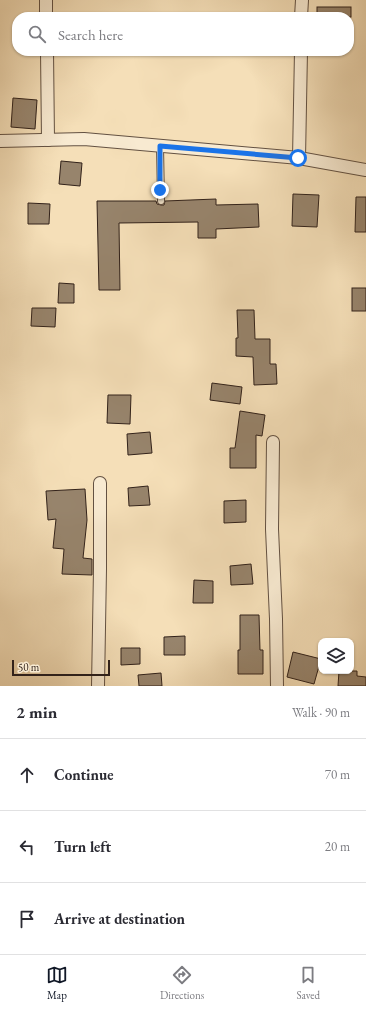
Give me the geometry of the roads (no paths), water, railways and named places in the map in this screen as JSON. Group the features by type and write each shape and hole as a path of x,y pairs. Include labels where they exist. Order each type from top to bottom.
{"street":[{"path":"46,0 46,12"},
{"path":"301,12 302,0"},
{"path":"47,56 48,140"},
{"path":"298,158 301,56"},
{"path":"0,141 84,139 298,158 366,170"},
{"path":"273,442 272,529 277,686"},
{"path":"98,686 100,483"}],"lane":[{"path":"160,146 160,201"}]}
